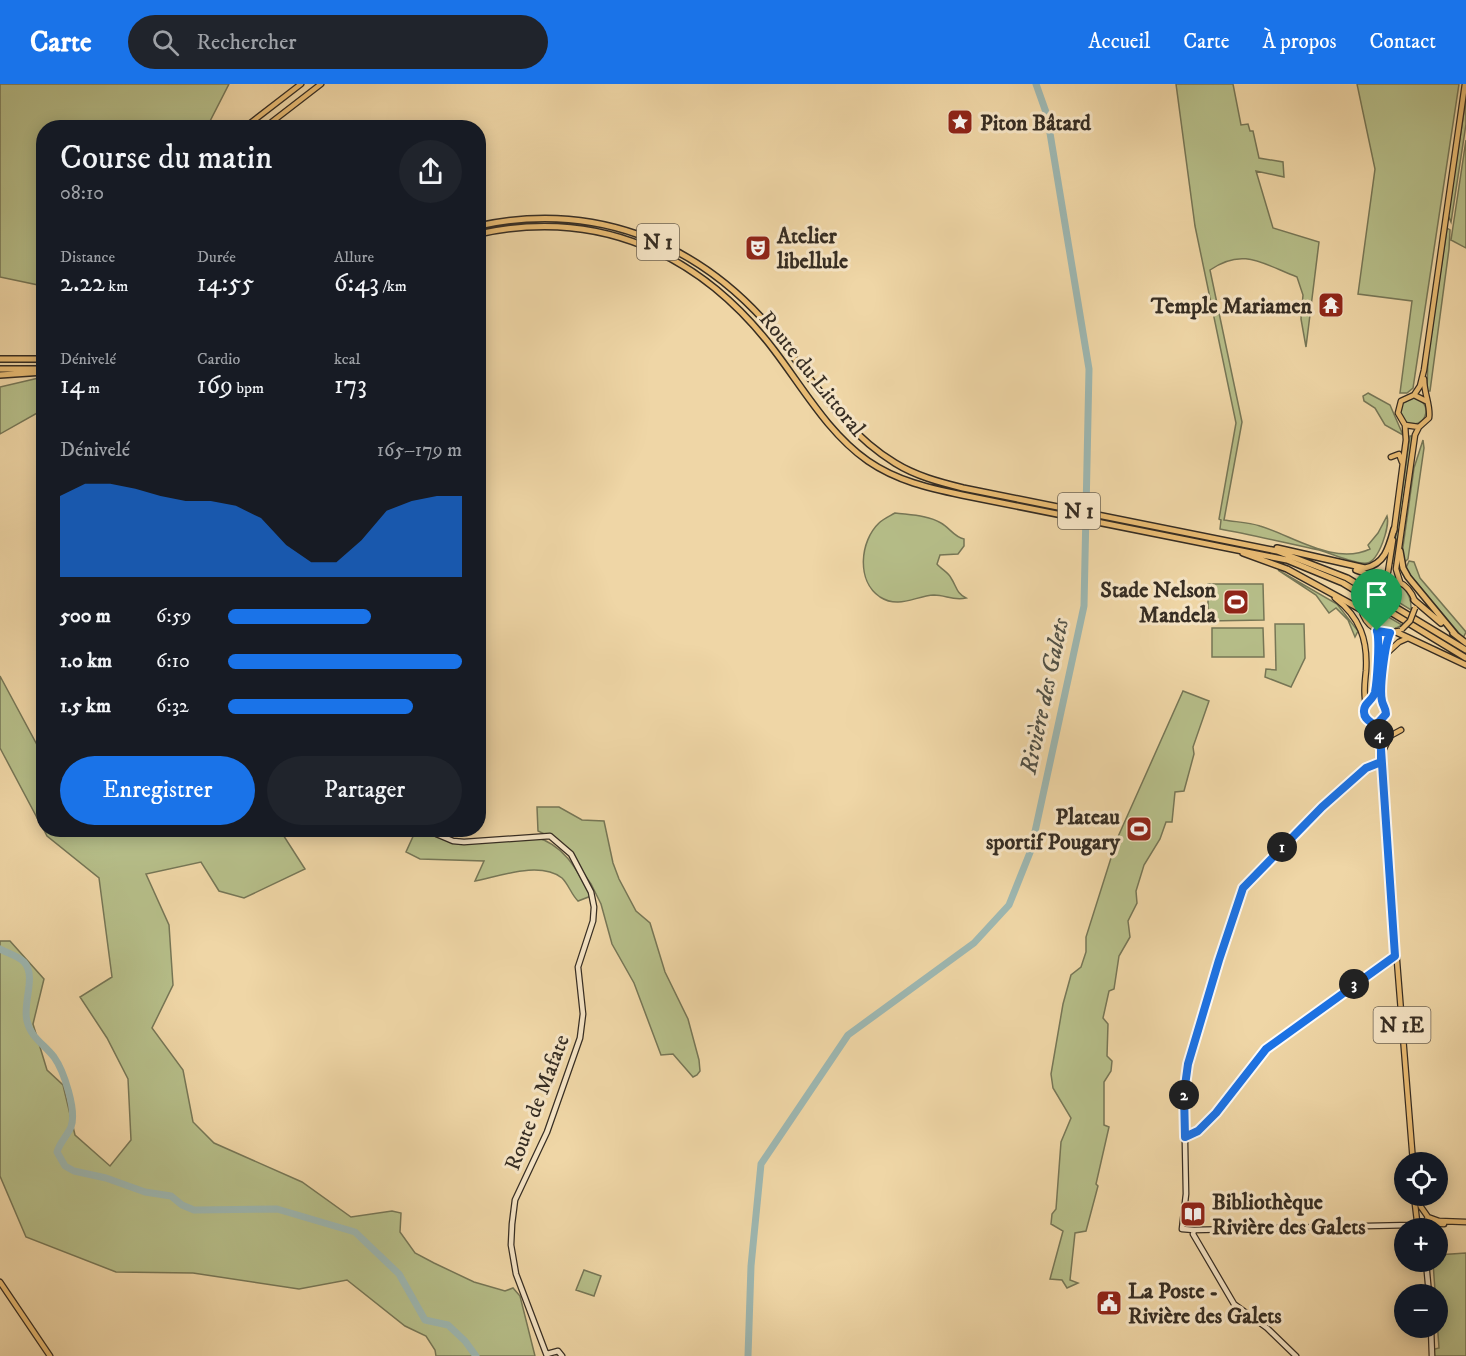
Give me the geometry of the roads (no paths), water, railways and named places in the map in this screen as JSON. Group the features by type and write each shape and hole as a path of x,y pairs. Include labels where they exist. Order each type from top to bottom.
{"highway":[{"name":"Route du Littoral","path":"486,225 528,219 566,219 607,225 646,237 705,267 732,289 761,318 839,414 869,444 895,463 919,475 963,488 1277,551 1336,573 1372,592 1466,650"},
{"name":"Route du Littoral","path":"486,233 536,226 579,228 634,241 672,258 701,276 740,309 773,348 823,416 855,451 896,477 919,486 1287,560 1329,576 1466,658"},
{"path":"0,359 36,358"},
{"path":"0,372 36,370"},
{"path":"1231,540 1294,551 1365,568 1378,563 1385,555 1394,529"},
{"path":"1210,543 1267,560 1361,608"},
{"path":"1400,551 1403,568 1408,577 1455,634"},
{"path":"1344,564 1383,580"},
{"path":"1414,600 1466,643"},
{"path":"1396,631 1466,665"}],"main road":[{"path":"254,120 301,84"},
{"path":"274,120 321,84"},
{"path":"1400,582 1383,580 1374,583 1365,591 1361,608 1366,621 1377,631 1379,643 1375,693 1368,702 1364,714 1375,723 1386,714 1386,708 1382,702 1384,659 1396,631 1410,621 1415,608 1410,590 1400,582 1396,572 1415,435 1419,427 1429,418 1430,409 1424,393 1424,369 1445,210 1465,84"},
{"path":"1383,580 1388,570 1407,434 1405,425 1398,416 1398,407 1405,398 1414,395 1424,369"},
{"path":"1414,395 1426,401"},
{"path":"1405,425 1419,427"},
{"path":"1391,457 1398,454 1403,465"},
{"path":"1321,586 1348,609 1365,639 1367,649 1364,694 1368,702"},
{"path":"1377,631 1396,631"},
{"path":"1384,659 1388,651 1399,642 1412,638"},
{"path":"1368,702 1382,702"},
{"name":"N 1E","path":"1375,723 1381,749 1395,956 1412,1152"},
{"path":"1381,759 1388,739 1401,730"},
{"path":"1421,1206 1424,1212 1423,1218"},
{"path":"1423,1218 1424,1212"},
{"path":"1448,1223 1466,1222"},
{"path":"0,1282 50,1356"}],"street":[{"path":"1381,759 1366,768 1322,807 1243,888 1188,1064 1184,1093 1186,1194 1182,1229 1394,1224"},
{"name":"Route de Mafate","path":"444,837 464,842 550,836 571,854 594,902 593,921 578,967 583,1014 582,1029 547,1131 515,1200 512,1224 511,1245 516,1274 547,1355 558,1351 562,1356"},
{"path":"1185,1137 1198,1131 1216,1113 1266,1049 1395,956"},
{"path":"1194,1230 1193,1234 1197,1242 1234,1304 1267,1328 1296,1356"},
{"path":"1432,1338 1434,1356"}],"waterway":[{"name":"Rivière des Galets","path":"748,1356 751,1266 761,1164 848,1035 974,943 1009,905 1031,850 1084,606 1089,369 1047,115 1036,84"},
{"path":"0,949 19,958 28,968 27,1021 35,1036 54,1057 68,1091 72,1111 71,1127 57,1152 65,1166 74,1171 106,1178 145,1192 171,1196 182,1205 194,1210 277,1209 355,1232 399,1274 425,1320 448,1325 465,1341 476,1356"}],"place":[{"name":"Piton Bâtard","path":"960,122"},
{"name":"Atelier libellule","path":"758,248"},
{"name":"Temple Mariamen","path":"1331,305"},
{"name":"Stade Nelson Mandela","path":"1236,602"},
{"name":"Plateau sportif Pougary","path":"1139,829"},
{"name":"Bibliothèque Rivière des Galets","path":"1193,1214"},
{"name":"La Poste - Rivière des Galets","path":"1109,1303"}]}
